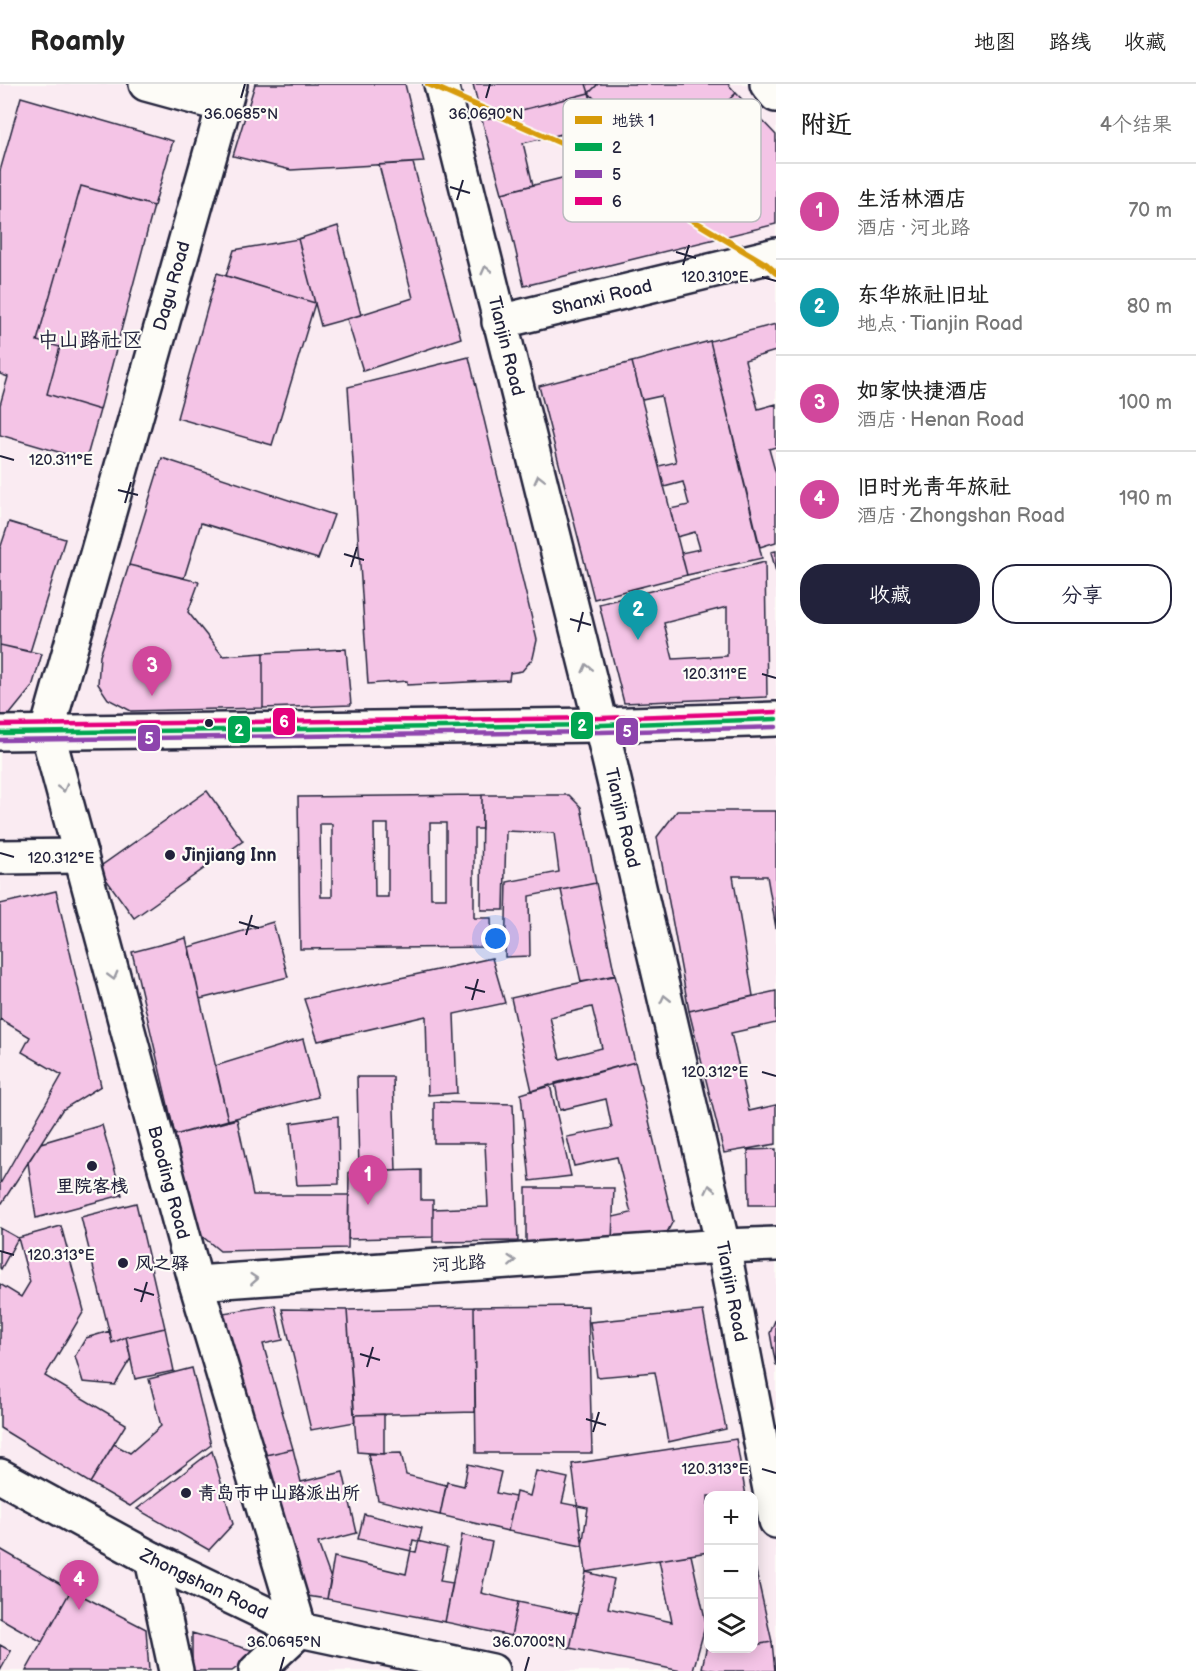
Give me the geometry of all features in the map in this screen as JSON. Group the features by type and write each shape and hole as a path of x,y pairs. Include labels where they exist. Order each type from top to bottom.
{"street":[{"path":"146,84 226,94"},
{"name":"Tianjin Road","path":"441,84 601,725 723,1246 776,1521"},
{"path":"767,84 776,95"},
{"name":"Dagu Road","path":"47,731 226,94"},
{"name":"Shanxi Road","path":"499,322 776,255"},
{"path":"0,733 601,725 776,719"},
{"name":"Baoding Road","path":"47,731 196,1283 300,1630"},
{"path":"0,857 81,856"},
{"name":"河北路","path":"196,1283 776,1244"},
{"name":"Zhongshan Road","path":"0,1476 152,1559 300,1630 492,1671"},
{"path":"152,1559 176,1671"},
{"path":"256,1671 300,1630"}],"shaded area":[{"path":"0,84 776,84 776,1671 0,1671"}],"building":[{"path":"255,84 405,84 424,162 291,170 233,156"},
{"path":"473,84 586,84 589,93 563,99 482,120"},
{"path":"586,84 598,84 589,93"},
{"path":"598,84 728,84 736,93 730,99 595,99 589,93"},
{"path":"589,93 591,99 565,99"},
{"path":"736,93 742,99 730,99"},
{"path":"21,97 173,141 154,206 81,186 37,341 60,347 47,394 100,410 86,460 0,435 0,405 8,377 0,374 0,171"},
{"path":"563,100 563,138 562,134 523,143 533,185 502,193 482,120"},
{"path":"761,119 776,135 776,224 524,286 502,193 562,178 563,222 761,222"},
{"path":"413,163 461,338 363,371 347,319 413,298 379,165"},
{"path":"81,186 154,206 100,410 47,394 60,347 37,341"},
{"path":"338,226 361,315 321,326 298,239"},
{"path":"298,239 315,303 226,276 234,250"},
{"path":"217,273 315,303 272,445 177,418"},
{"path":"776,324 776,351 745,360 758,409 776,404 776,447 769,449 776,474 776,542 760,547 710,341"},
{"path":"710,341 762,558 687,575 681,553 700,549 695,532 677,537 670,509 689,505 683,482 664,487 659,466 676,462 661,396 642,400 632,362"},
{"path":"469,357 537,640 533,658 522,671 510,673 509,680 407,685 407,681 368,684 348,387"},
{"path":"632,362 687,575 594,599 539,386"},
{"path":"162,458 334,515 318,559 201,523 184,578 129,565"},
{"path":"9,522 65,539 30,652 0,645 0,549"},
{"path":"776,551 776,572 771,552"},
{"path":"765,562 767,697 624,703 599,604","holes":["727,607 727,656 673,659 664,623"]},
{"path":"129,565 199,582 188,612 223,656 263,653 263,708 131,711 108,699 98,684 100,656"},
{"path":"0,645 42,654 32,687 10,714 0,716"},
{"path":"346,649 351,705 263,708 263,653"},
{"name":"Jinjiang Inn","path":"207,791 243,841 134,918 98,868"},
{"path":"482,795 482,829 474,829 474,918 491,918 492,947 300,949 298,797","holes":["430,823 446,823 446,898 431,898","320,824 332,824 332,897 321,897","374,824 388,824 388,897 375,897"]},
{"path":"482,795 569,795 581,807 596,883 529,896 530,956 505,957 507,882 559,872 554,833 506,831 504,910 481,910"},
{"path":"677,811 776,811 776,928 767,876 733,876 753,996 689,1011 657,837"},
{"path":"596,883 615,976 581,982 561,890"},
{"path":"56,891 101,1086 62,1110 2,1203 0,1202 0,904"},
{"path":"273,922 288,977 200,999 189,947"},
{"path":"186,938 228,1120 175,1135 132,952"},
{"path":"492,958 505,1003 454,1014 457,1093 428,1095 426,1016 318,1041 304,999"},
{"path":"615,975 635,1062 532,1091 511,998","holes":["592,1007 602,1048 560,1059 550,1017"]},
{"path":"776,991 776,1023 731,1033 749,1111 776,1105 776,1144 724,1153 689,1011"},
{"path":"0,1019 30,1037 22,1052 62,1075 0,1184"},
{"path":"303,1039 318,1097 228,1120 215,1066"},
{"path":"635,1062 673,1221 664,1238 612,1241 613,1217 631,1213 617,1157 574,1166 567,1137 612,1128 606,1099 560,1110 555,1083"},
{"path":"357,1077 393,1077 396,1171 359,1172"},
{"path":"550,1085 571,1176 530,1181 521,1094"},
{"path":"434,1102 513,1104 518,1241 433,1242 433,1209 488,1207 485,1143 434,1143"},
{"path":"338,1116 339,1184 297,1185 291,1123"},
{"path":"237,1119 253,1195 349,1195 348,1248 220,1251 197,1232 175,1135"},
{"path":"102,1125 122,1195 36,1218 28,1162 41,1143"},
{"path":"776,1149 776,1205 749,1205 748,1150"},
{"path":"421,1170 421,1200 433,1200 433,1237 348,1239 349,1172"},
{"path":"526,1188 614,1188 612,1241 526,1243"},
{"path":"136,1203 165,1328 126,1337 112,1343 81,1217"},
{"path":"61,1226 84,1311 45,1376 126,1424 90,1483 0,1428 0,1284 21,1297 30,1282 18,1238"},
{"path":"0,1228 18,1238 1,1269 0,1268"},
{"path":"275,1305 283,1340 263,1344 293,1449 261,1456 223,1313"},
{"path":"588,1306 592,1453 476,1453 474,1307"},
{"path":"474,1307 475,1412 354,1415 347,1310"},
{"path":"282,1309 347,1310 355,1422 311,1430"},
{"path":"703,1311 726,1429 668,1442 655,1372 597,1377 590,1322"},
{"path":"776,1318 776,1366 770,1333"},
{"path":"165,1328 174,1371 135,1379 126,1337"},
{"path":"110,1331 112,1343 126,1337 131,1358 115,1385 83,1382 75,1356 86,1338"},
{"path":"192,1368 211,1445 130,1506 90,1483 114,1444 130,1453 161,1426 149,1379"},
{"path":"384,1414 384,1454 357,1452 354,1415"},
{"path":"736,1439 745,1491 704,1491 704,1553 586,1572 572,1464"},
{"path":"293,1449 301,1482 343,1472 357,1533 318,1543 331,1579 327,1599 300,1595 261,1456"},
{"path":"212,1451 233,1524 209,1550 137,1509"},
{"path":"401,1453 406,1475 446,1485 440,1515 378,1500 368,1454"},
{"path":"468,1464 501,1472 496,1493 515,1497 508,1531 440,1515 447,1482 464,1486"},
{"path":"536,1471 568,1478 562,1503 588,1508 582,1546 508,1531 516,1492 530,1496"},
{"path":"364,1514 422,1528 416,1552 358,1539"},
{"path":"462,1535 492,1542 481,1593 518,1602 511,1636 445,1622"},
{"path":"413,1540 447,1548 440,1581 453,1583 445,1622 327,1599 334,1557 406,1574"},
{"path":"0,1549 71,1590 42,1642 0,1618"},
{"path":"691,1555 704,1614 704,1630 693,1671 681,1671 570,1648 586,1572 614,1579 608,1608 672,1622 659,1560"},
{"path":"758,1580 772,1642 758,1644"},
{"path":"71,1590 146,1629 149,1671 26,1671"},
{"path":"518,1602 577,1614 570,1648 511,1636"},
{"path":"192,1633 258,1652 232,1671 192,1671"},
{"path":"772,1642 775,1671 718,1671 702,1668 705,1653 758,1653 758,1644"},
{"path":"0,1645 11,1651 0,1671"}],"metro line":[{"name":"1","path":"428,84 563,144"},
{"name":"1","path":"696,222 766,264 776,273"}],"transit line":[{"name":"6","path":"0,725 601,718 776,712"},
{"name":"2","path":"0,733 601,725 776,719"},
{"name":"5","path":"0,740 601,732 776,727"}],"place":[{"name":"东华旅社旧址","path":"638,640"},
{"name":"如家快捷酒店","path":"152,696"},
{"name":"Jinjiang Inn","path":"170,855"},
{"name":"里院客栈","path":"92,1166"},
{"name":"生活林酒店","path":"368,1205"},
{"name":"风之驿","path":"123,1263"},
{"name":"青岛市中山路派出所","path":"186,1493"},
{"name":"旧时光青年旅社","path":"79,1610"}],"district":[{"name":"中山路社区","path":"90,340"}]}
